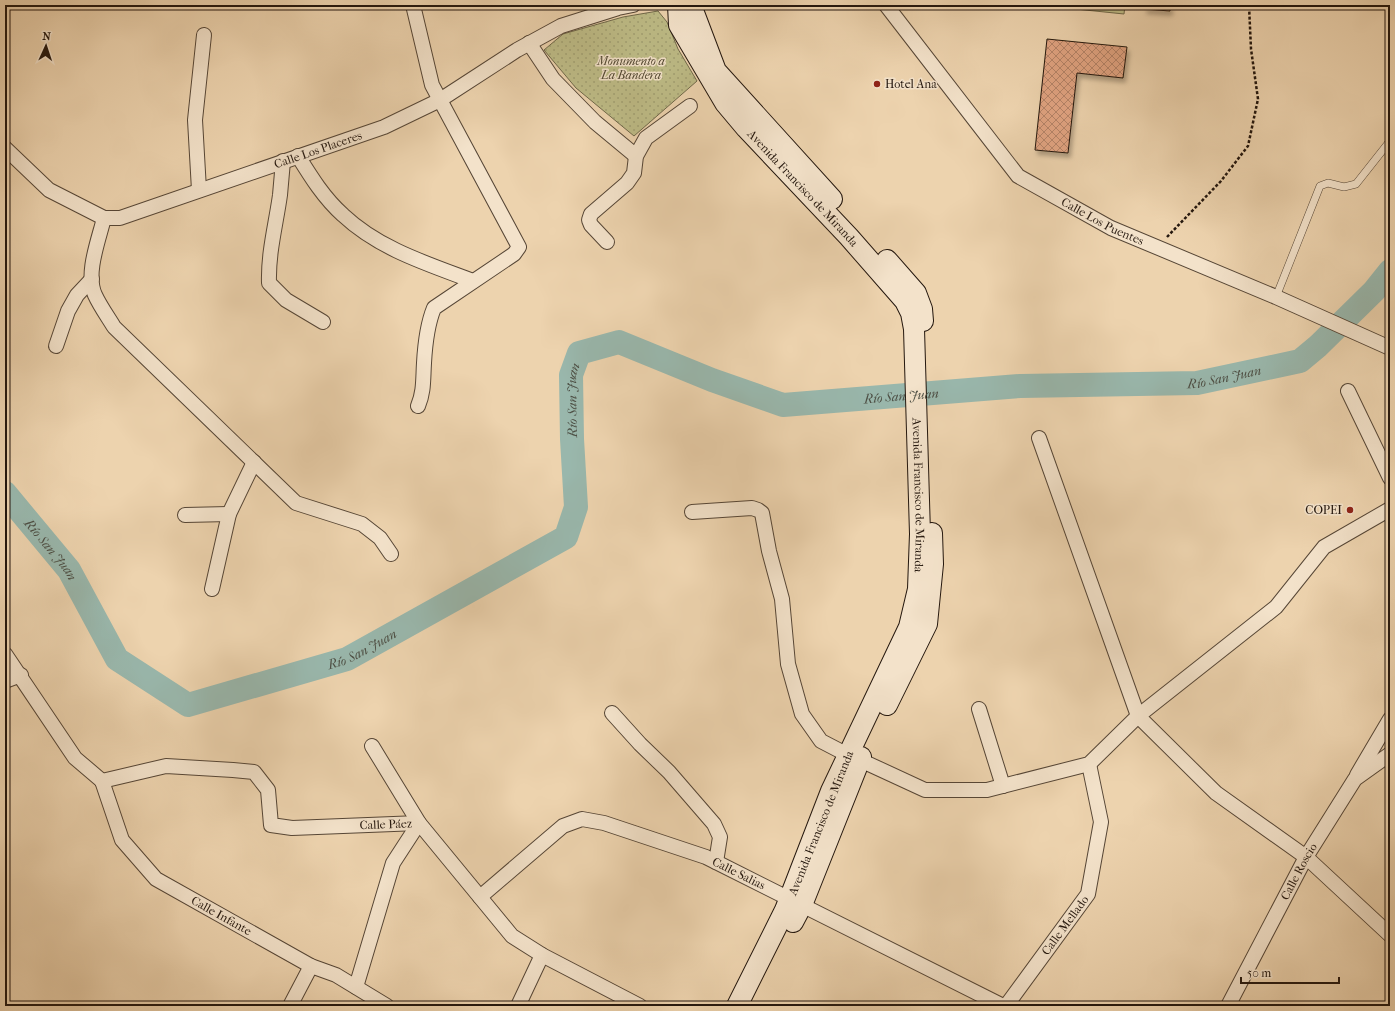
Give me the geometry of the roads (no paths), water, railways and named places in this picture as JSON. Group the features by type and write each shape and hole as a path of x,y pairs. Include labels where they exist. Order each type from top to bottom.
{"main road":[{"name":"Avenida Francisco de Miranda","path":"678,5 679,25 725,103 746,128 849,237 905,301 919,327"},
{"name":"Avenida Francisco de Miranda","path":"691,5 716,71 916,293 922,309 919,327 923,455 934,564 927,624 854,757 796,902 751,1006"},
{"name":"Avenida Francisco de Miranda","path":"737,1006 785,910 796,902"}],"street":[{"path":"414,5 432,85 519,247 514,254 434,308 429,320 422,395 418,406"},
{"name":"Calle Los Placeres","path":"104,218 120,218 384,127 440,100 517,50 561,26 618,8 633,5"},
{"name":"Calle Los Puentes","path":"886,5 1018,176 1111,228 1276,297 1389,347"},
{"path":"199,190 195,120 204,35"},
{"path":"530,43 553,79 595,122 636,156"},
{"path":"607,242 591,225 589,220 591,214 627,183 634,173 636,156 646,138 690,106"},
{"path":"5,148 49,190 104,218 93,261 92,279 94,294 114,327 296,503 362,524 380,538 391,554"},
{"path":"298,156 319,188 343,215 379,242 410,257 473,281"},
{"path":"283,161 280,195 268,268 269,283 286,300 323,322"},
{"path":"56,346 68,311 77,295 92,279"},
{"path":"1348,391 1390,478"},
{"path":"1039,438 1138,716 1216,793 1306,857 1390,935"},
{"path":"212,589 229,514 254,462"},
{"path":"692,512 752,508 762,513 769,552 782,599 788,664 802,714 821,741 925,790 987,790 1089,764 1138,716 1276,607 1324,547 1390,509"},
{"path":"185,514 229,514"},
{"path":"5,654 75,758 102,781"},
{"path":"5,681 21,676"},
{"path":"979,709 1003,786"},
{"path":"612,713 640,744 669,772 714,824 720,837 716,862"},
{"path":"1355,778 1390,718"},
{"path":"356,987 392,863 420,823 372,746"},
{"name":"Calle Roscio","path":"1228,1006 1306,857 1355,778 1390,754"},
{"name":"Calle Mellado","path":"1004,1006 1088,894 1101,822 1089,764"},
{"name":"Calle Páez","path":"102,781 166,766 254,772 268,790 271,825 292,828 420,823 512,936 542,955 640,1006"},
{"name":"Calle Infante","path":"102,781 122,840 156,879 312,966 336,975 387,1006"},
{"name":"Calle Salias","path":"480,897 563,826 582,819 604,823 706,857 1004,1006"},
{"path":"518,1006 542,955"},
{"path":"290,1006 312,966"}],"lane":[{"path":"1276,297 1320,186 1328,184 1344,187 1356,184 1390,141"}],"waterway":[{"name":"Río San Juan","path":"5,493 69,570 117,659 188,705 347,659 566,537 576,507 572,439 571,375 579,353 619,342 712,380 783,405 1020,386 1197,383 1300,361 1318,346 1374,291 1390,271"}],"place":[{"name":"Hotel Ana","path":"877,84"},
{"name":"COPEI","path":"1350,510"}],"park label":[{"name":"Monumento a La Bandera","path":"631,68"}]}
